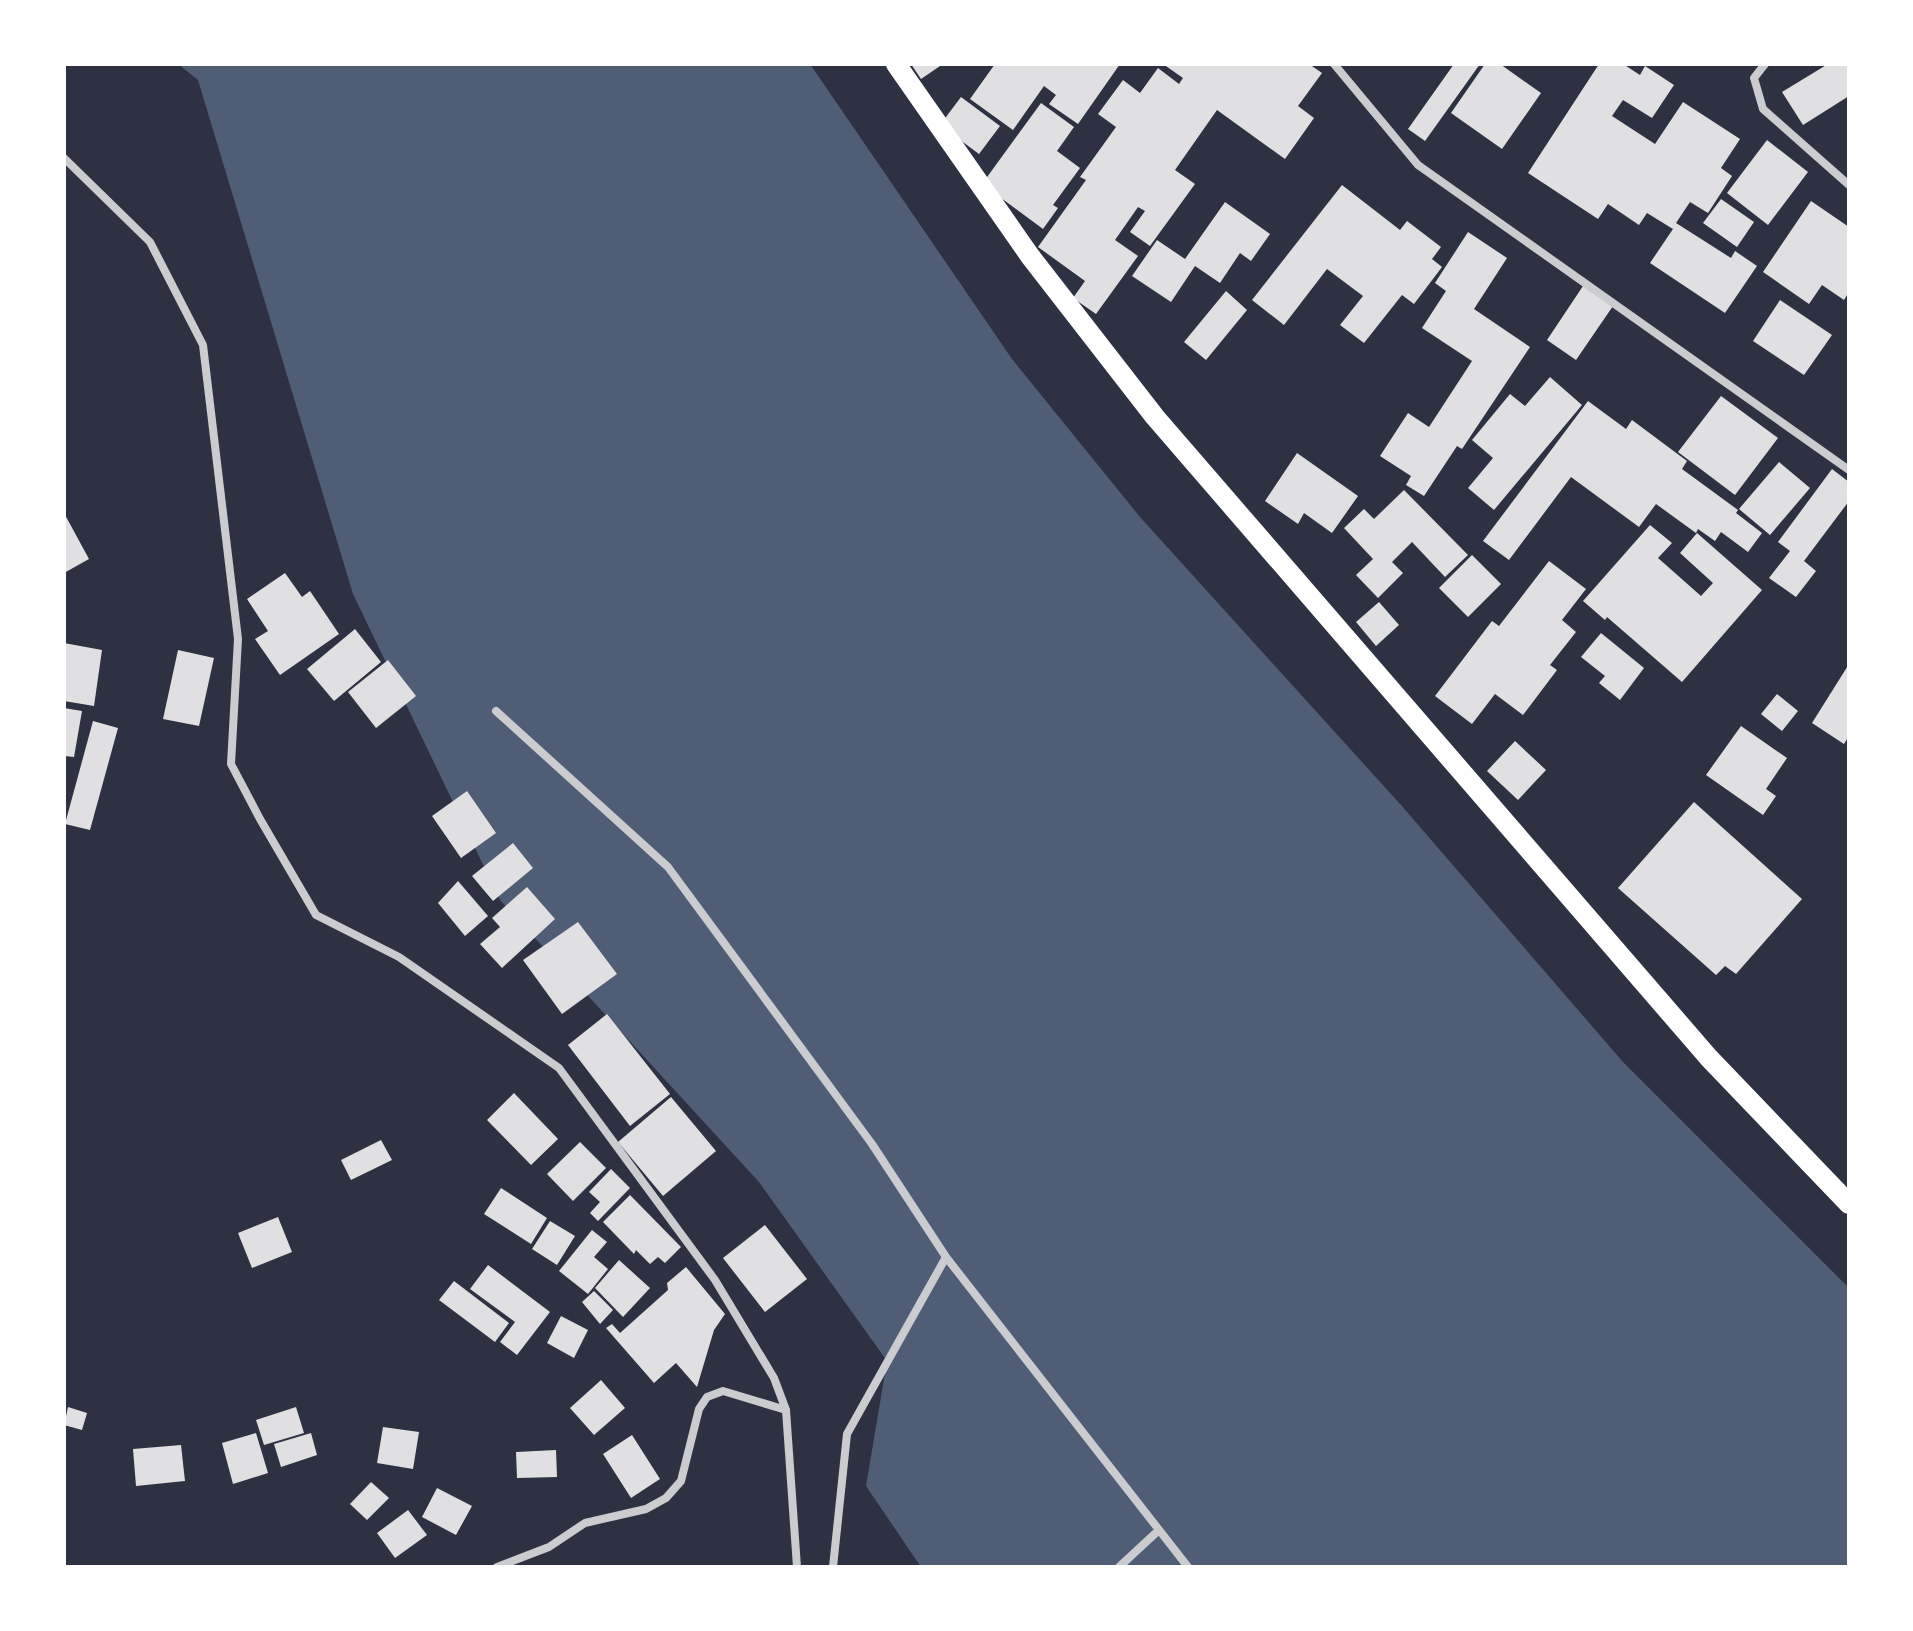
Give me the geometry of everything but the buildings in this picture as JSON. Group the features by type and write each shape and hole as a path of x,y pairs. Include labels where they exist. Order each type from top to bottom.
{"main road":[{"path":"896,64 1030,256 1155,417 1709,1058 1849,1204"}],"street":[{"path":"1334,64 1418,165 1849,470"},
{"path":"1765,64 1754,78 1763,109 1849,185"},
{"path":"64,158 150,242 203,345 238,639 231,764 316,915 399,957 559,1068 715,1280 774,1378 786,1410 797,1567"},
{"path":"496,711 668,867 872,1144 946,1257 1188,1567"},
{"path":"833,1567 847,1434 946,1257"},
{"path":"497,1567 549,1547 585,1523 646,1509 666,1498 681,1481 699,1409 707,1397 723,1391 786,1410"},
{"path":"1119,1567 1159,1530"}],"water":[{"path":"178,64 810,64 1012,359 1140,517 1401,805 1623,1062 1849,1288 1849,1567 921,1567 866,1486 887,1361 759,1182 500,900 353,594 198,80"}]}
